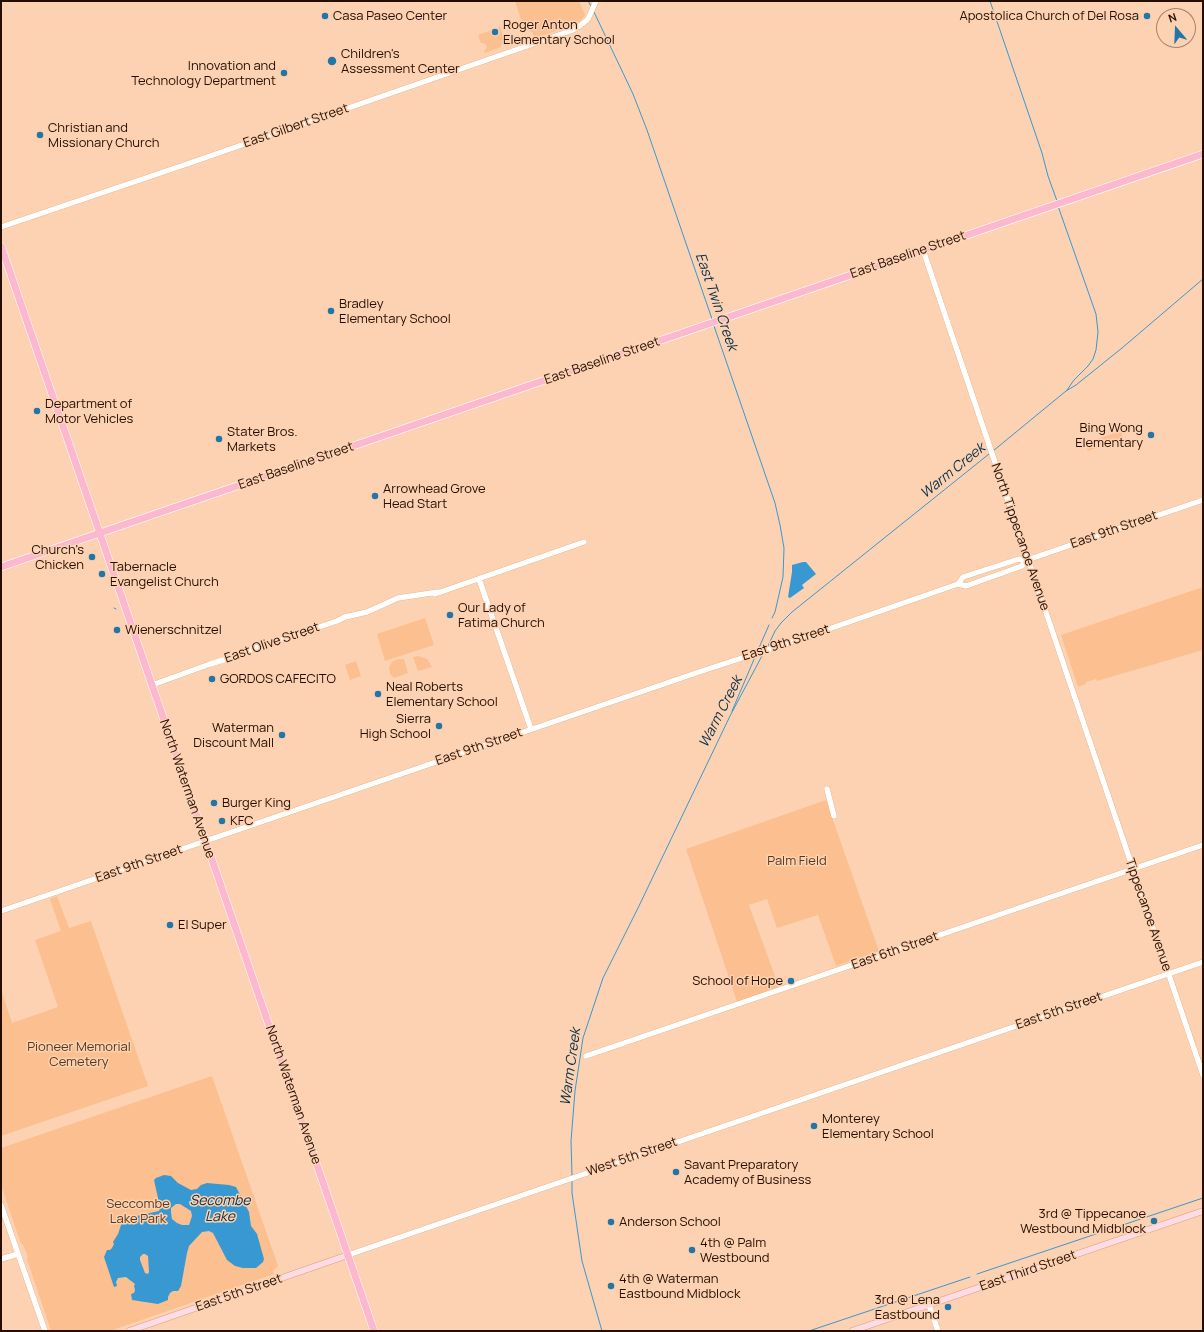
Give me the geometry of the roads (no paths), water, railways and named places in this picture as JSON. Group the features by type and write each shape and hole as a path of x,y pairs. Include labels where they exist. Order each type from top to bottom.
{"main road":[{"name":"East Baseline Street","path":"1,567 1203,154"},
{"name":"North Waterman Avenue","path":"1,246 374,1331"},
{"name":"East Third Street","path":"852,1331 1203,1211"},
{"name":"East 5th Street","path":"129,1331 348,1255"}],"street":[{"name":"East Gilbert Street","path":"1,227 577,28 589,18 596,1"},
{"name":"North Tippecanoe Avenue","path":"923,250 1026,560 1094,755"},
{"name":"East 9th Street","path":"958,584 963,577 1019,558 1026,560 1203,500"},
{"name":"East Olive Street","path":"152,685 345,617 367,612 393,602 428,597 438,592 584,542"},
{"name":"East 9th Street","path":"1,911 958,584 966,586 1022,566 1026,560"},
{"path":"479,579 531,729"},
{"name":"Tippecanoe Avenue","path":"1094,755 1203,1075"},
{"path":"827,789 834,816"},
{"name":"East 6th Street","path":"586,1056 1203,845"},
{"name":"East 5th Street","path":"916,1060 1203,962"},
{"name":"West 5th Street","path":"348,1255 916,1060"},
{"path":"1,1205 45,1331"},
{"path":"1,1259 18,1254"},
{"path":"929,1305 938,1331"}],"water":[{"path":"806,562 816,574 802,585 804,588 790,598 788,597 792,565"},
{"name":"Secombe Lake","path":"164,1175 171,1176 178,1183 191,1190 197,1189 201,1185 207,1183 236,1187 249,1212 251,1226 257,1234 264,1259 263,1262 256,1268 243,1268 235,1266 227,1260 213,1233 209,1231 202,1232 189,1246 181,1286 178,1291 173,1291 170,1293 168,1300 158,1304 132,1300 131,1294 134,1293 135,1284 126,1277 118,1278 116,1282 117,1286 114,1287 104,1257 107,1250 112,1248 114,1244 113,1242 118,1234 122,1222 128,1218 159,1211 160,1208 154,1180","holes":["176,1204 180,1204 191,1211 192,1216 189,1225 182,1225 172,1219 171,1208","143,1254 148,1256 148,1274 145,1273 140,1260 140,1257"]}],"waterway":[{"name":"East Twin Creek","path":"588,1 591,6"},
{"path":"990,1 1057,201"},
{"name":"East Twin Creek","path":"594,12 633,94 647,130 712,319"},
{"path":"1058,206 1096,314 1098,332 1096,350 1093,359 1067,390"},
{"name":"Warm Creek","path":"993,451 1066,391 1076,385 1122,348 1203,279"},
{"name":"East Twin Creek","path":"714,326 775,503 780,525 784,548 783,577 775,612 772,618"},
{"name":"Warm Creek","path":"767,648 775,631 792,612 989,454"},
{"name":"East Twin Creek","path":"758,650 769,625"},
{"name":"Warm Creek","path":"572,1175 571,1141 575,1091 583,1038 603,978 730,716 763,654"},
{"name":"Warm Creek","path":"732,711 755,657"},
{"name":"Warm Creek","path":"572,1181 572,1193 582,1261 602,1331"},
{"path":"977,1274 1203,1198"},
{"path":"809,1331 970,1277"}],"place":[{"name":"Casa Paseo Center","path":"325,16"},
{"name":"Apostolica Church of Del Rosa","path":"1147,16"},
{"name":"Roger Anton Elementary School","path":"495,32"},
{"name":"Children's Assessment Center","path":"332,61"},
{"name":"Innovation and Technology Department","path":"284,73"},
{"name":"Christian and Missionary Church","path":"40,135"},
{"name":"Bradley Elementary School","path":"331,311"},
{"name":"Department of Motor Vehicles","path":"37,411"},
{"name":"Bing Wong Elementary","path":"1151,435"},
{"name":"Stater Bros. Markets","path":"219,439"},
{"name":"Arrowhead Grove Head Start","path":"375,496"},
{"name":"Church's Chicken","path":"92,557"},
{"name":"Tabernacle Evangelist Church","path":"102,574"},
{"name":"Our Lady of Fatima Church","path":"450,615"},
{"name":"Wienerschnitzel","path":"117,630"},
{"name":"GORDOS CAFECITO","path":"212,679"},
{"name":"Neal Roberts Elementary School","path":"378,694"},
{"name":"Sierra High School","path":"439,726"},
{"name":"Waterman Discount Mall","path":"282,735"},
{"name":"Burger King","path":"214,803"},
{"name":"KFC","path":"222,821"},
{"name":"El Super","path":"170,925"},
{"name":"School of Hope","path":"791,981"},
{"name":"Monterey Elementary School","path":"814,1126"},
{"name":"Savant Preparatory Academy of Business","path":"676,1172"},
{"name":"3rd @ Tippecanoe Westbound Midblock","path":"1154,1221"},
{"name":"Anderson School","path":"611,1222"},
{"name":"4th @ Palm Westbound","path":"692,1250"},
{"name":"4th @ Waterman Eastbound Midblock","path":"611,1286"},
{"name":"3rd @ Lena Eastbound","path":"948,1307"}],"park label":[{"name":"Palm Field","path":"797,861"},
{"name":"Pioneer Memorial Cemetery","path":"79,1054"},
{"name":"Seccombe Lake Park","path":"138,1212"}]}
